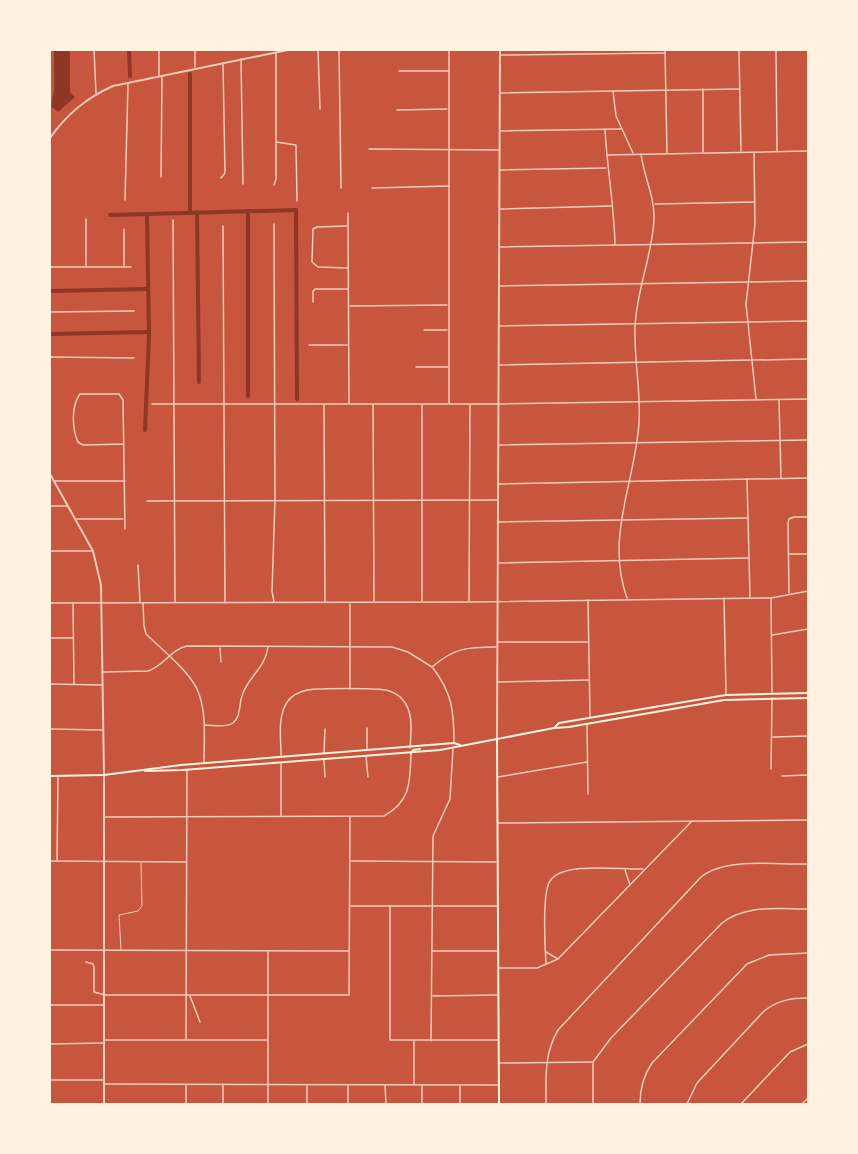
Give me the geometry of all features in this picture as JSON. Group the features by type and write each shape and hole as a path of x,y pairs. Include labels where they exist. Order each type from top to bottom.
{"main road":[{"path":"554,728 559,723 726,695 808,693"},
{"path":"52,777 187,770 453,748 554,728 705,703 722,699 726,695"},
{"path":"705,703 743,699 808,698"},
{"path":"497,739 499,1104"},
{"path":"146,771 159,767 281,756 454,743 460,745"},
{"path":"411,753 413,750 431,746"},
{"path":"308,761 321,758 324,754"},
{"path":"187,770 190,766 204,763"}],"street":[{"path":"94,50 96,93"},
{"path":"159,50 161,177"},
{"path":"195,50 195,68"},
{"path":"258,50 258,56"},
{"path":"50,138 72,111 96,93 128,82 288,50"},
{"path":"318,50 320,109"},
{"path":"339,50 341,188"},
{"path":"449,50 449,404"},
{"path":"497,739 500,50"},
{"path":"739,50 741,152"},
{"path":"776,50 777,152"},
{"path":"500,55 665,51 667,154"},
{"path":"274,185 276,179 276,52"},
{"path":"241,59 243,184"},
{"path":"221,178 225,174 223,63"},
{"path":"399,71 449,70"},
{"path":"125,200 128,82"},
{"path":"703,89 703,153"},
{"path":"499,93 740,89"},
{"path":"613,91 616,116 634,154"},
{"path":"397,110 449,109"},
{"path":"605,129 607,168 614,206 615,244"},
{"path":"499,131 621,129"},
{"path":"276,142 296,146 297,201"},
{"path":"369,149 499,150"},
{"path":"607,155 808,151"},
{"path":"754,152 756,202 748,282 747,322 756,400"},
{"path":"627,599 618,559 621,519 636,442 639,401 635,324 640,284 651,244 654,204 643,169 641,154"},
{"path":"499,170 607,168"},
{"path":"372,188 449,186"},
{"path":"654,204 756,202"},
{"path":"499,209 614,206"},
{"path":"348,213 349,404"},
{"path":"86,219 86,267"},
{"path":"173,220 175,603"},
{"path":"274,224 275,500 272,591 274,603"},
{"path":"223,226 225,603"},
{"path":"348,226 317,226 313,229 312,262 314,266 348,268"},
{"path":"124,229 124,267"},
{"path":"499,247 808,242"},
{"path":"50,267 131,267"},
{"path":"499,286 808,281"},
{"path":"313,302 315,289 348,289"},
{"path":"349,306 448,305"},
{"path":"50,312 134,311"},
{"path":"499,326 808,321"},
{"path":"424,330 448,330"},
{"path":"309,345 348,345"},
{"path":"50,357 134,358"},
{"path":"499,365 808,359"},
{"path":"416,367 448,367"},
{"path":"124,444 83,445 78,442 73,420 80,394 118,394 122,396 124,444 125,529"},
{"path":"152,404 498,404 808,399"},
{"path":"779,400 781,479"},
{"path":"373,404 374,602"},
{"path":"422,602 423,404"},
{"path":"469,602 470,404"},
{"path":"324,405 325,602"},
{"path":"498,445 808,440"},
{"path":"50,474 93,551 101,585 104,775 104,1104"},
{"path":"498,484 808,478"},
{"path":"747,479 750,597"},
{"path":"54,481 124,481"},
{"path":"147,501 498,500"},
{"path":"50,506 68,506"},
{"path":"789,594 789,519 808,517"},
{"path":"498,522 748,518"},
{"path":"76,519 125,519"},
{"path":"50,551 93,551"},
{"path":"788,554 808,554"},
{"path":"498,563 749,558"},
{"path":"138,565 146,634 196,687 202,704 204,763"},
{"path":"50,603 350,603 771,598 808,591"},
{"path":"724,598 726,695"},
{"path":"771,598 772,693"},
{"path":"588,600 590,718"},
{"path":"73,603 74,684"},
{"path":"350,603 350,690"},
{"path":"771,635 808,629"},
{"path":"50,638 73,638"},
{"path":"498,642 589,642"},
{"path":"102,672 155,669 178,648 187,646 392,647 408,652 432,667 443,681 453,706 454,743"},
{"path":"220,646 220,662"},
{"path":"204,725 233,723 237,718 242,696 248,683 266,659 267,647"},
{"path":"432,667 444,657 458,650 498,647"},
{"path":"497,682 589,680"},
{"path":"50,684 102,684"},
{"path":"281,756 283,709 296,693 305,691 388,690 407,705 411,717 411,748"},
{"path":"771,769 772,698"},
{"path":"587,724 588,795"},
{"path":"367,728 367,751"},
{"path":"50,729 103,730"},
{"path":"324,754 325,729"},
{"path":"773,737 808,736"},
{"path":"431,1041 433,836 450,800 453,748"},
{"path":"104,817 384,816 394,810 408,790 411,753"},
{"path":"366,757 368,777"},
{"path":"324,760 325,777"},
{"path":"281,762 281,817"},
{"path":"497,777 587,762"},
{"path":"186,1040 187,770"},
{"path":"782,776 808,775"},
{"path":"52,777 57,861"},
{"path":"86,962 93,964 94,967 94,992 105,995 349,995 350,817"},
{"path":"497,823 808,820"},
{"path":"498,968 537,968 558,959 692,821"},
{"path":"50,861 186,862"},
{"path":"350,861 498,862"},
{"path":"546,1104 546,1062 549,1044 558,1030 707,872 720,867 738,865 808,864"},
{"path":"546,965 547,888 554,877 574,869 645,869"},
{"path":"625,870 630,885"},
{"path":"350,906 498,906"},
{"path":"390,906 390,1040 499,1040"},
{"path":"593,1104 593,1062 611,1038 729,917 750,910 808,909"},
{"path":"50,950 350,951"},
{"path":"268,951 268,1104"},
{"path":"432,951 498,951"},
{"path":"545,951 558,959"},
{"path":"640,1104 643,1081 652,1063 747,964 769,955 808,954"},
{"path":"190,995 200,1022"},
{"path":"432,996 498,995"},
{"path":"687,1104 697,1083 764,1011 778,1002 808,998"},
{"path":"50,1005 105,1004"},
{"path":"50,1044 104,1041 268,1040"},
{"path":"414,1041 414,1085"},
{"path":"741,1104 790,1052 808,1044"},
{"path":"499,1063 593,1062"},
{"path":"50,1080 186,1085 499,1085"},
{"path":"223,1084 223,1104"},
{"path":"186,1085 186,1104"},
{"path":"307,1085 307,1104"},
{"path":"348,1085 348,1104"},
{"path":"386,1085 386,1104"},
{"path":"422,1085 422,1104"},
{"path":"460,1085 460,1104"},
{"path":"802,1104 808,1098"}],"lane":[{"path":"121,950 119,915 138,911 142,906 141,861"}],"shaded area":[{"path":"54,50 70,50 70,92 75,97 58,112 51,106 54,91"}],"waterway":[{"path":"129,50 130,76"},
{"path":"190,74 190,213"},
{"path":"110,215 296,210 297,399"},
{"path":"248,211 248,396"},
{"path":"197,212 199,382"},
{"path":"145,430 149,335 147,214"},
{"path":"51,291 147,289"},
{"path":"50,334 149,332"}]}
